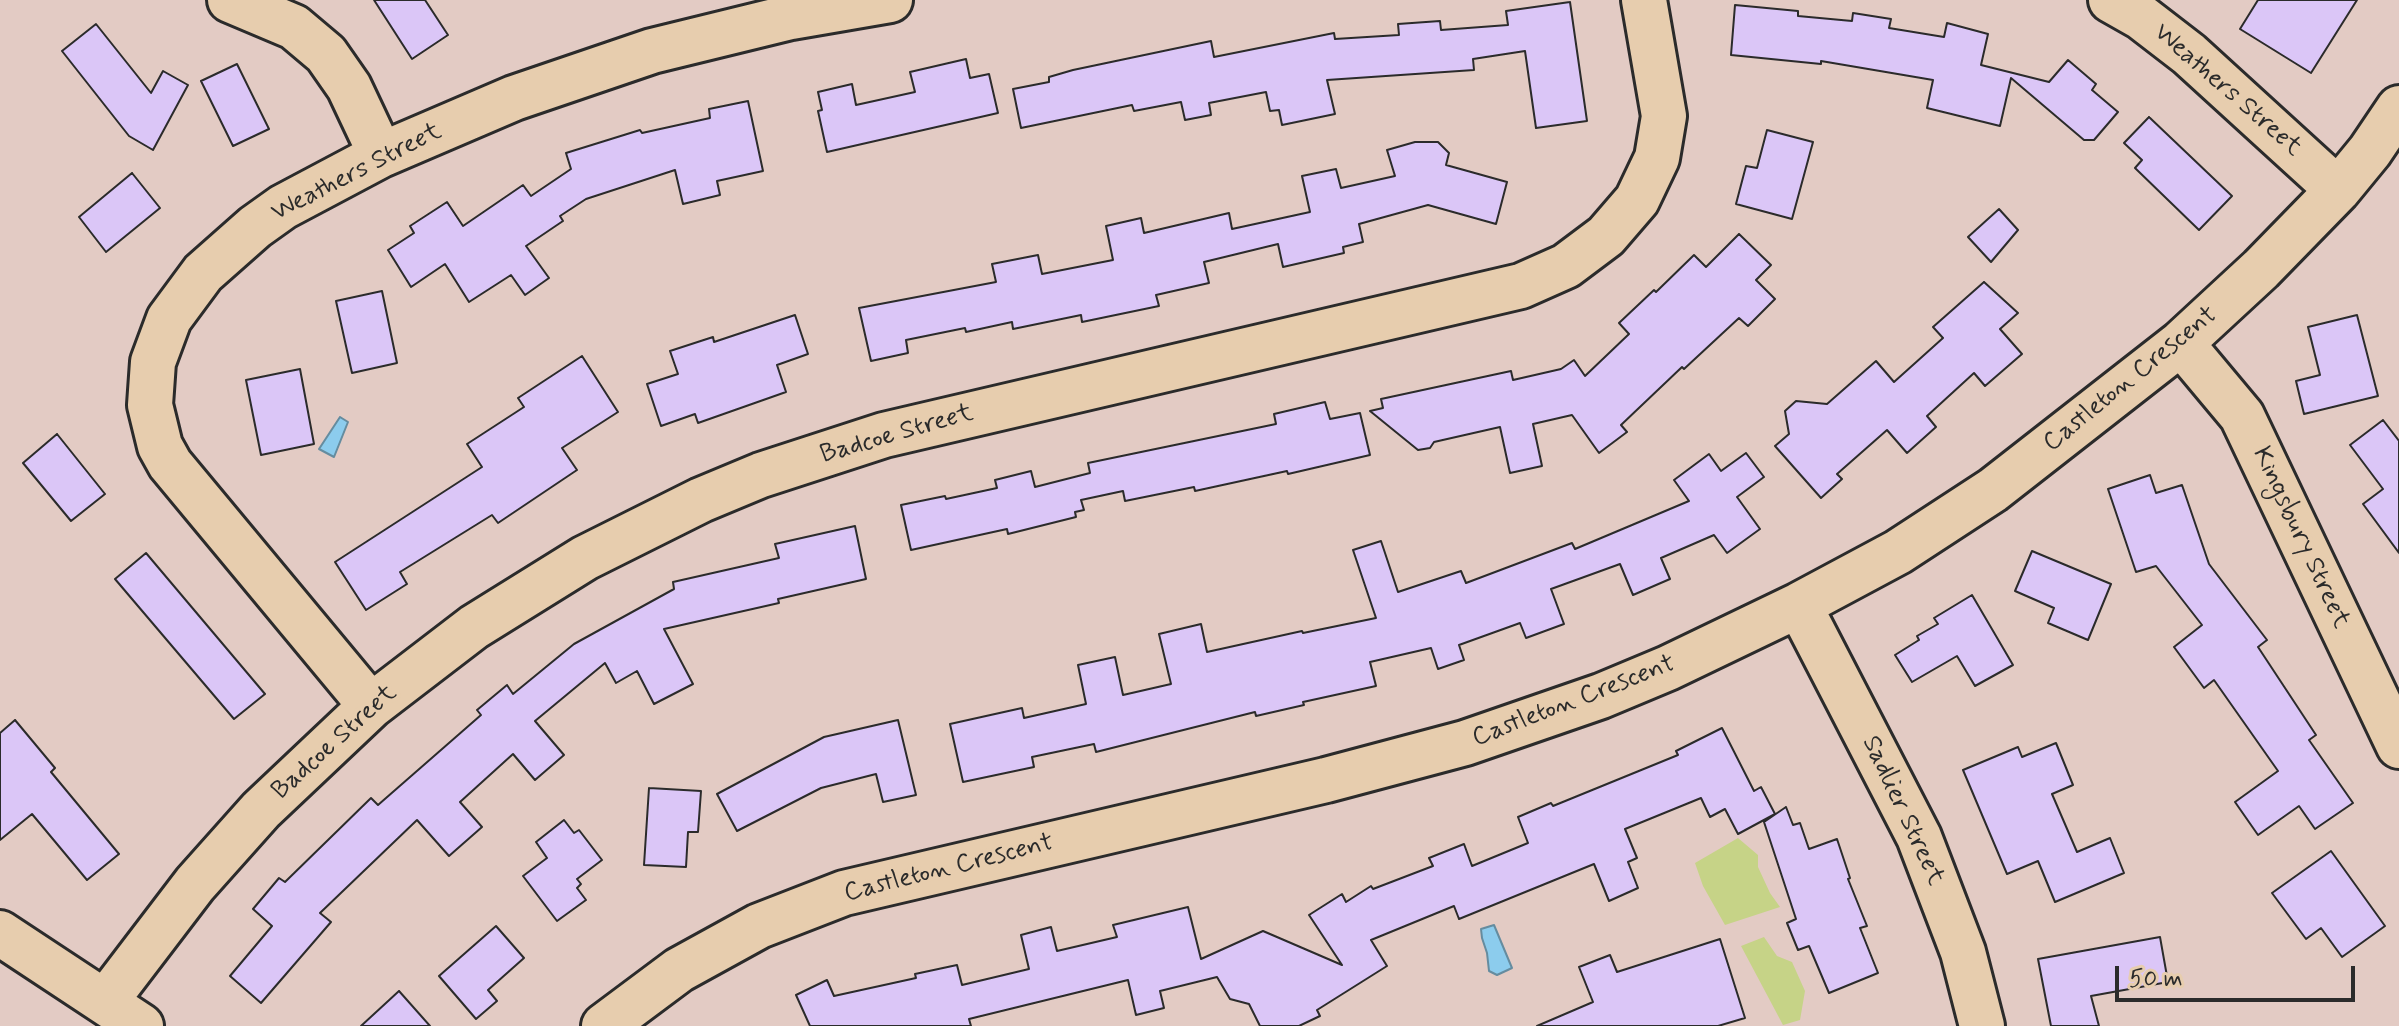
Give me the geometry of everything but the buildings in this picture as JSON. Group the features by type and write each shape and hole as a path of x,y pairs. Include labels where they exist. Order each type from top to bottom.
{"street":[{"path":"230,0 294,27 326,54 349,87 381,155"},
{"name":"Weathers Street","path":"371,706 170,464 160,446 150,405 153,362 169,319 203,273 255,227 283,207 381,155 514,98 652,51 791,17 890,0"},
{"name":"Badcoe Street","path":"105,1002 195,884 261,810 371,706 474,627 585,558 701,500 761,475 884,435 1521,286 1566,266 1606,236 1622,218 1637,200 1657,158 1664,116 1644,0"},
{"name":"Weathers Street","path":"2111,0 2141,17 2189,54 2338,190"},
{"name":"Castleton Crescent","path":"604,1026 693,962 759,926 844,893 1326,780 1465,743 1615,690 1799,605 1898,552 1993,490 2181,343 2261,269 2338,190 2399,108"},
{"name":"Kingsbury Street","path":"2181,343 2242,416 2399,746"},
{"name":"Sadlier Street","path":"1799,605 1919,837 1963,952 1969,1021"},
{"path":"0,933 141,1026"}],"green space":[{"path":"1738,838 1758,855 1758,867 1780,907 1725,925 1703,886 1695,863"},
{"path":"1764,937 1777,956 1792,962 1805,991 1800,1020 1783,1025 1741,946"}],"water":[{"path":"340,417 348,422 334,457 319,449"},
{"path":"1494,925 1512,968 1497,975 1489,971 1481,929"}]}
